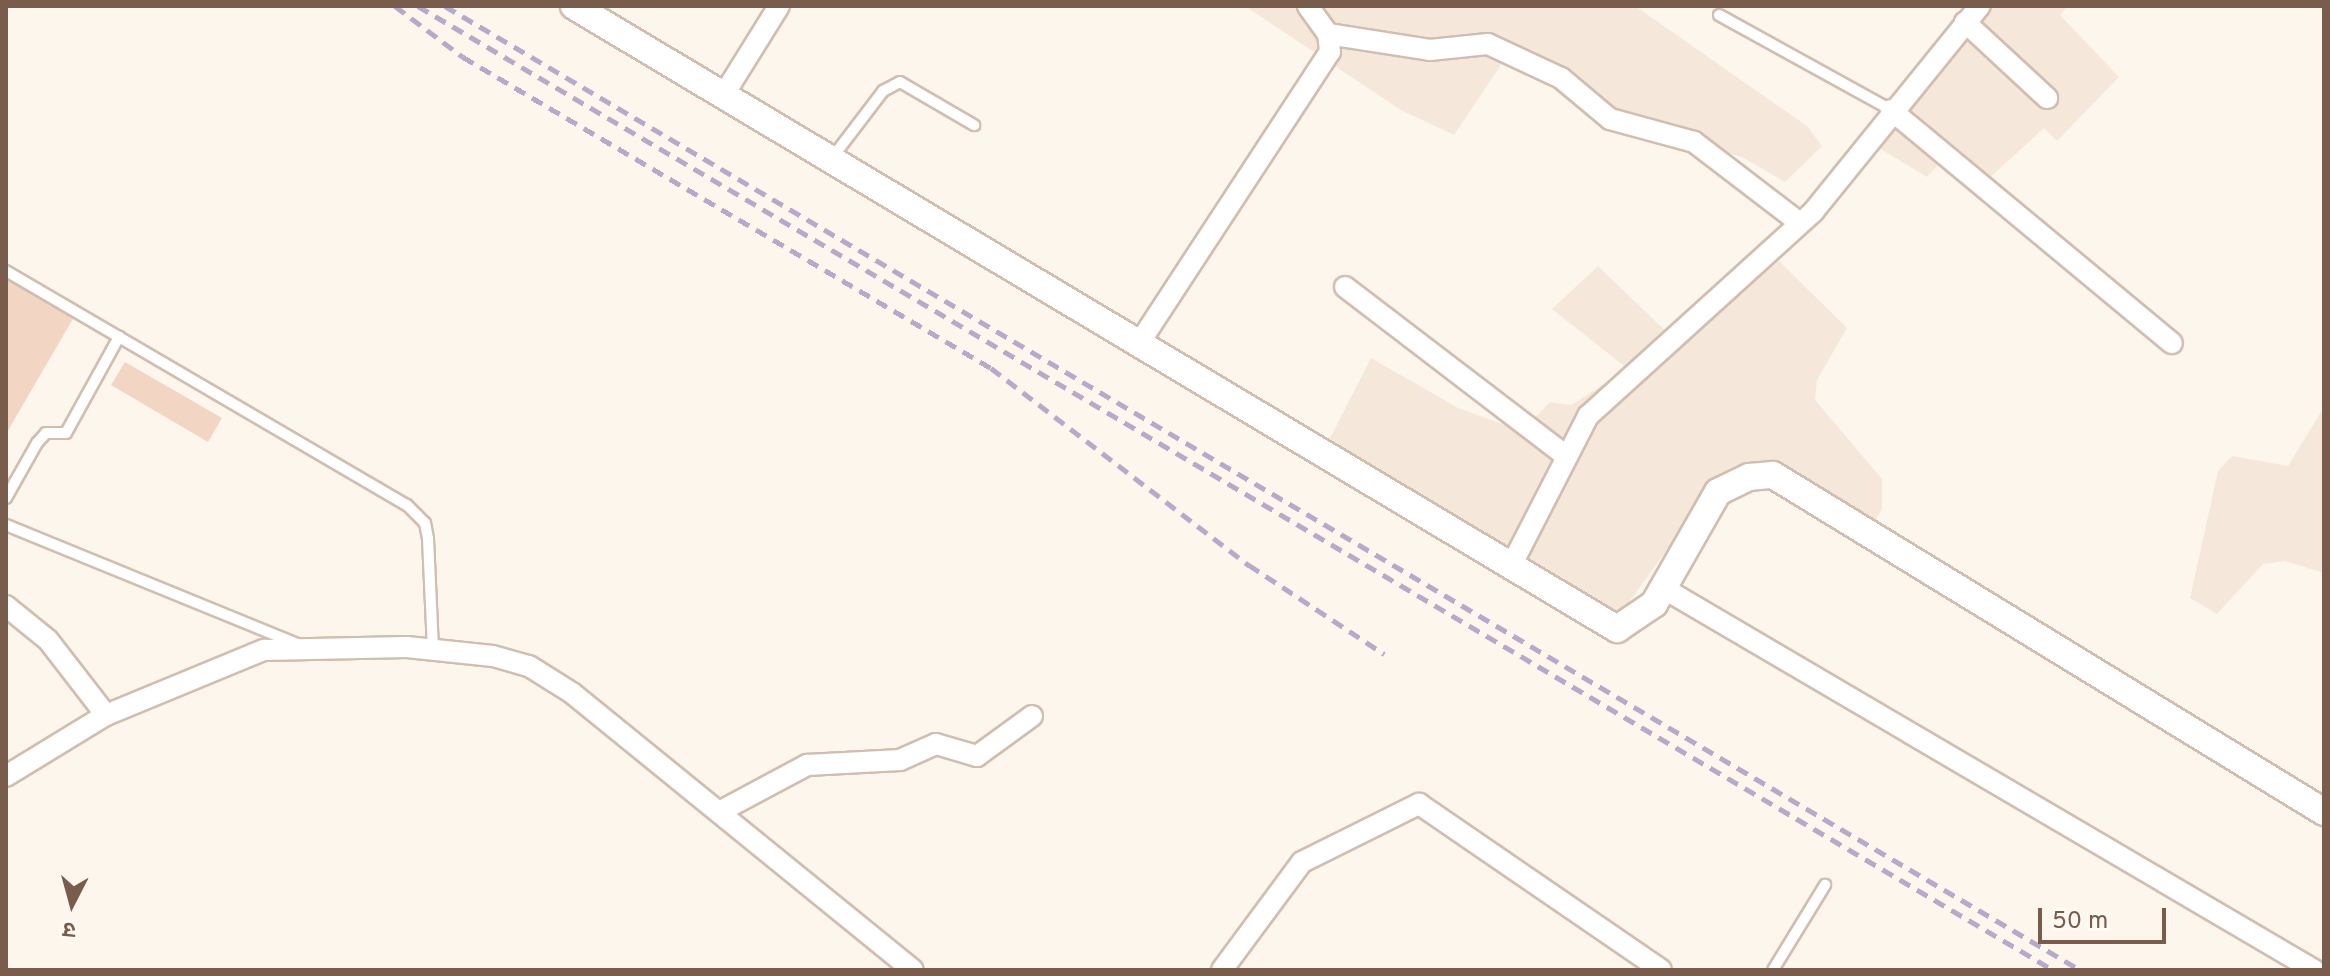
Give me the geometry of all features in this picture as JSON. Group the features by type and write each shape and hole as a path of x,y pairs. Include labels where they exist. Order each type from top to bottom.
{"street":[{"path":"574,6 1617,629 1654,604 1718,492 1749,477 1773,475 2324,812"},
{"path":"723,96 779,6"},
{"path":"1138,345 1326,61 1328,34 1308,6"},
{"path":"1511,566 1565,455 1588,416 1800,223 1980,6"},
{"path":"1965,22 2047,98"},
{"path":"1328,34 1430,50 1488,44 1561,78 1610,119 1694,142 1800,223"},
{"path":"1891,110 2172,343"},
{"path":"1345,287 1565,455"},
{"path":"1663,588 2314,970"},
{"path":"6,606 48,640 106,715"},
{"path":"6,776 106,715 232,661 299,645 433,650 529,666 719,812 913,970"},
{"path":"719,812 807,765 900,760 936,744 977,756 1032,716"},
{"path":"1222,970 1302,862 1419,804 1661,970"}],"lane":[{"path":"1719,15 1891,110"},
{"path":"831,160 883,91 900,82 974,125"},
{"path":"6,271 425,523 433,650"},
{"path":"6,498 37,443 46,433 66,433 119,337"},
{"path":"6,525 299,645"},
{"path":"1773,970 1825,885"}],"shaded area":[{"path":"1245,6 1635,6 1807,126 1822,146 1785,182 1742,157 1652,133 1509,53 1454,135 1401,110"},
{"path":"1988,6 2068,6 2060,15 2119,77 2057,141 2044,128 1986,181 1949,152 1927,177 1879,148 1896,110"},
{"path":"1779,261 1847,328 1817,380 1815,400 1882,479 1882,509 1873,524 1763,465 1737,465 1721,474 1617,619 1326,446 1371,358 1458,408 1522,431 1550,402 1571,405 1628,369 1552,309 1598,266 1678,343"},
{"path":"2324,407 2324,573 2285,561 2263,564 2217,614 2190,598 2218,471 2232,456 2288,466"}],"building":[{"path":"6,278 74,317 6,434"},
{"path":"125,362 222,418 208,442 111,385"}],"railway":[{"path":"395,6 463,57 991,368 1249,565 1384,654"},
{"path":"418,6 2053,970"},
{"path":"445,6 2080,970"}]}
